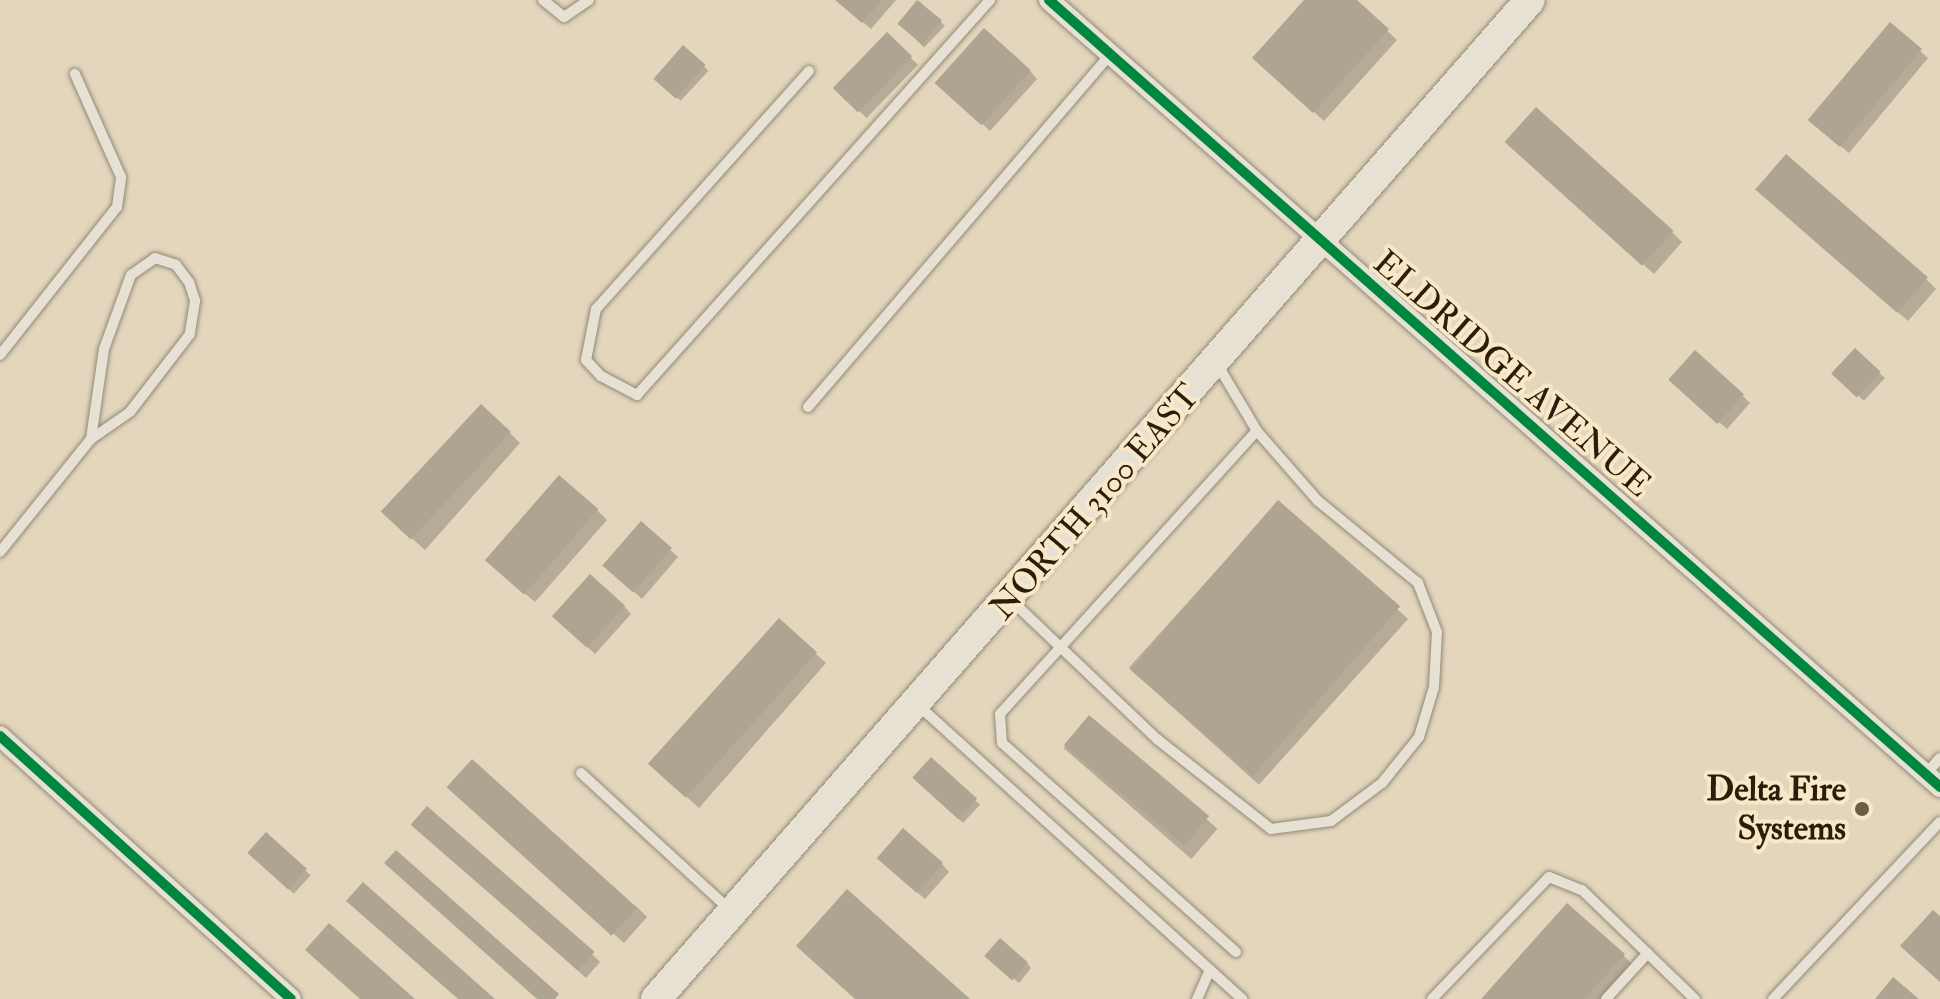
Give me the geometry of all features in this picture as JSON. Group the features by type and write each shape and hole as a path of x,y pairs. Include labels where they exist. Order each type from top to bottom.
{"main road":[{"name":"NORTH 3100 EAST","path":"656,999 1217,364 1318,241 1530,0"}],"street":[{"name":"ELDRIDGE AVENUE","path":"1049,0 1318,241 1933,780"},
{"path":"0,736 291,999"}],"lane":[{"path":"543,0 564,17 589,0"},
{"path":"809,71 596,309 586,360 601,376 637,395 990,0"},
{"path":"808,407 1109,56"},
{"path":"0,355 117,207 121,177 75,74"},
{"path":"0,552 91,439 130,412 190,334 195,301 176,265 155,258 131,275 104,349 91,439"},
{"path":"1010,598 1167,748 1271,829 1331,821 1382,783 1419,737 1434,687 1437,632 1418,583 1318,501 1257,431 1217,364"},
{"path":"1236,952 1002,743 1000,714 1257,431"},
{"path":"917,704 1242,999"},
{"path":"1933,780 1940,758"},
{"path":"581,773 732,912"},
{"path":"1773,999 1940,822"},
{"path":"1432,999 1549,877 1582,890 1695,999"},
{"path":"1606,999 1648,953"},
{"path":"1197,999 1210,970"}],"building":[{"path":"835,0 882,0 862,23"},
{"path":"917,0 942,20 922,44 897,24"},
{"path":"1304,0 1357,0 1389,29 1313,113 1252,58"},
{"path":"1890,22 1922,49 1840,147 1808,120"},
{"path":"984,28 1031,70 981,125 934,83"},
{"path":"887,32 912,56 858,112 833,88"},
{"path":"683,45 706,65 676,99 653,79"},
{"path":"1536,107 1673,231 1642,266 1505,142"},
{"path":"1786,154 1928,277 1897,313 1755,189"},
{"path":"1855,348 1881,372 1857,397 1831,374"},
{"path":"1695,350 1744,394 1717,424 1668,380"},
{"path":"481,404 511,432 411,539 381,512"},
{"path":"559,475 598,509 524,594 485,560"},
{"path":"1278,500 1400,606 1253,776 1130,670"},
{"path":"641,521 672,548 633,592 602,566"},
{"path":"590,574 625,605 587,648 552,616"},
{"path":"779,618 817,652 686,798 648,764"},
{"path":"1089,715 1209,816 1184,846 1064,745"},
{"path":"931,757 977,798 958,819 912,778"},
{"path":"472,759 637,908 612,936 447,787"},
{"path":"427,806 595,952 578,971 411,825"},
{"path":"903,828 943,863 917,893 877,858"},
{"path":"266,832 307,869 288,890 247,853"},
{"path":"396,850 559,994 555,999 537,999 384,863"},
{"path":"363,882 495,999 458,999 346,901"},
{"path":"847,889 970,999 855,999 796,946"},
{"path":"1567,903 1625,954 1584,999 1481,999"},
{"path":"1933,910 1940,916 1940,982 1900,946"},
{"path":"329,923 415,999 360,999 305,950"},
{"path":"1000,938 1028,962 1012,980 984,956"},
{"path":"1893,977 1919,999 1875,999"}],"cycle path":[{"path":"1049,0 1940,787"},
{"path":"0,736 291,999"}],"place":[{"name":"Delta Fire Systems","path":"1862,809"}]}
